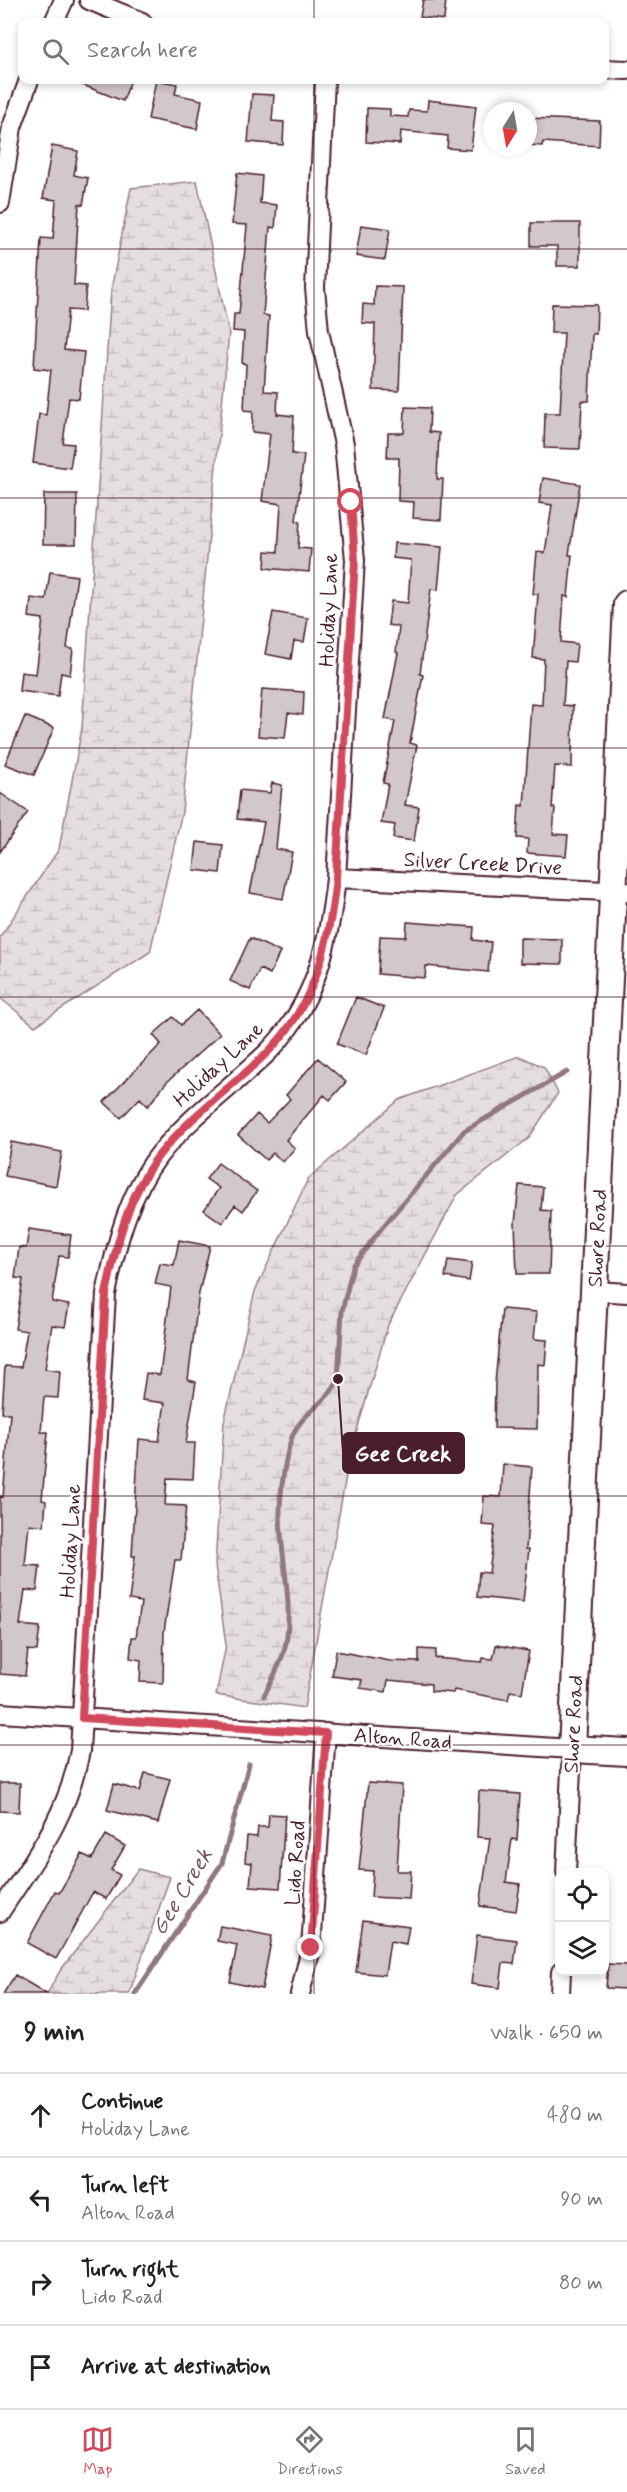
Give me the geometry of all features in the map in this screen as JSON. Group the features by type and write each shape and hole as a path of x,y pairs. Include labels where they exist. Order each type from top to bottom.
{"street":[{"path":"56,18 64,0"},
{"path":"89,0 132,18"},
{"path":"609,69 627,70"},
{"path":"0,203 12,127 28,84"},
{"name":"Holiday Lane","path":"0,1912 55,1828 74,1785 80,1751 106,1294 118,1238 134,1198 158,1156 194,1115 268,1052 288,1029 323,962 331,926 336,878 355,560 344,444 319,331 315,288 325,84"},
{"name":"Shore Road","path":"566,1868 595,1291 620,891 627,604"},
{"name":"Silver Creek Drive","path":"336,878 620,891"},
{"path":"595,1291 627,1293"},
{"name":"Alton Road","path":"0,1713 627,1752"},
{"name":"Lido Road","path":"300,1994 313,1927 326,1733"},
{"path":"560,1994 561,1976"}],"green space":[{"path":"197,181 229,333 182,812 150,952 35,1026 0,998 0,937 59,849 82,728 111,290 131,188"},
{"path":"519,1056 544,1067 558,1093 529,1138 457,1195 388,1325 350,1454 304,1708 216,1695 226,1645 215,1565 224,1422 255,1291 308,1179 399,1100"},
{"path":"138,1869 170,1877 129,1994 47,1994 60,1971"}],"building":[{"path":"423,0 446,0 444,18 420,17"},
{"path":"80,84 129,84 123,101"},
{"path":"155,84 177,84 175,94 202,100 197,129 148,119"},
{"path":"252,94 274,95 272,121 284,122 283,145 248,142"},
{"path":"428,100 476,106 471,150 447,148 448,136 401,131 400,144 366,142 367,108 390,109 390,116 408,117 409,110 427,111"},
{"path":"537,118 600,121 599,146 543,142 542,146 537,146"},
{"path":"52,146 78,151 74,175 88,178 83,205 79,204 74,285 86,286 84,311 68,310 64,350 84,352 79,399 69,398 63,443 74,444 70,468 33,463 39,414 46,415 51,370 34,368 41,238 53,239 56,200 43,198"},
{"path":"237,173 262,176 260,203 277,205 275,228 270,227 263,315 269,316 264,391 278,392 277,414 294,416 292,454 304,455 296,521 300,521 298,548 311,549 309,572 265,568 266,551 278,552 281,504 262,501 270,434 252,432 253,411 244,410 246,364 242,363 244,332 233,331 234,314 239,314 247,225 232,224"},
{"path":"531,223 580,223 580,266 557,266 557,246 531,246"},
{"path":"361,225 390,229 385,260 356,256"},
{"path":"375,286 403,287 399,391 373,390 375,324 362,323 363,304 374,305"},
{"path":"552,304 597,305 596,334 592,334 589,401 582,401 580,449 544,448 545,413 560,413 564,333 551,333"},
{"path":"405,407 430,408 429,432 439,433 437,479 443,479 441,520 413,518 414,502 398,501 399,458 387,458 388,433 404,433"},
{"path":"543,478 580,484 569,555 572,555 568,597 564,596 561,642 577,644 575,662 566,661 563,705 573,706 572,767 555,766 552,808 555,808 553,834 568,835 566,856 527,853 528,839 517,838 519,805 524,806 531,704 542,705 544,659 533,658 538,594 533,594 537,552 545,553 552,505 539,503"},
{"path":"44,494 77,494 76,544 43,544"},
{"path":"394,543 442,547 438,590 431,589 420,674 423,675 410,743 417,745 405,805 419,807 414,841 393,838 395,825 381,823 388,784 383,783 395,721 385,719 398,653 396,652 399,627 388,625 391,601 408,603 411,560 393,558"},
{"path":"50,572 77,576 67,648 73,649 70,675 61,673 58,696 19,691 21,672 36,674 43,619 29,617 31,598 46,600"},
{"path":"273,612 308,618 304,642 294,641 291,659 265,654"},
{"path":"262,689 304,692 303,715 288,713 285,738 258,736"},
{"path":"25,716 54,728 34,775 5,764"},
{"path":"272,783 282,785 276,849 292,852 283,899 250,893 264,822 237,819 240,790 270,793"},
{"path":"0,793 28,812 0,852"},
{"path":"197,842 223,845 220,873 194,870"},
{"path":"407,922 474,927 473,940 491,942 488,972 426,966 425,978 378,974 380,936 406,937"},
{"path":"250,938 280,952 270,974 260,969 250,990 230,981"},
{"path":"520,938 562,939 562,964 520,963"},
{"path":"356,997 384,1008 366,1055 337,1044"},
{"path":"197,1010 220,1034 166,1083 148,1106 140,1098 121,1118 104,1102 161,1044 153,1035 173,1017 181,1025"},
{"path":"318,1058 346,1082 330,1100 324,1095 286,1140 295,1148 283,1162 273,1153 266,1160 238,1135 257,1114 267,1123 290,1099 286,1095"},
{"path":"11,1142 62,1152 56,1186 5,1176"},
{"path":"218,1163 257,1191 243,1211 235,1205 222,1223 204,1210 219,1188 206,1179"},
{"path":"519,1185 543,1187 541,1210 551,1211 549,1274 517,1274 515,1223"},
{"path":"29,1229 71,1235 68,1257 59,1256 52,1302 69,1305 65,1327 52,1325 45,1369 60,1371 58,1398 44,1397 41,1432 48,1432 42,1500 46,1501 44,1526 29,1524 25,1565 40,1566 37,1591 25,1590 20,1625 40,1627 37,1651 28,1650 25,1676 0,1674 0,1496 3,1497 10,1413 2,1413 5,1366 21,1367 27,1331 15,1329 23,1279 15,1278 19,1247 26,1248"},
{"path":"179,1240 210,1246 199,1293 188,1380 196,1382 186,1443 195,1443 193,1479 167,1478 165,1505 186,1506 181,1560 175,1560 164,1632 163,1683 140,1682 141,1660 130,1658 132,1637 136,1637 141,1602 129,1600 135,1556 132,1556 139,1439 159,1441 165,1403 142,1400 146,1373 160,1375 171,1287 155,1284 160,1263 174,1265"},
{"path":"448,1260 472,1263 469,1281 445,1277"},
{"path":"502,1309 537,1312 534,1339 547,1340 545,1365 538,1364 537,1429 494,1428 495,1383"},
{"path":"503,1464 532,1467 526,1549 529,1549 523,1602 477,1597 479,1572 489,1573 495,1526 482,1525 484,1496 501,1497"},
{"path":"496,1645 529,1651 522,1693 510,1691 508,1700 454,1690 453,1693 431,1691 431,1684 388,1680 386,1692 360,1688 362,1680 332,1676 336,1651 390,1661 419,1662 419,1649 436,1650 435,1658 482,1662 483,1658 493,1659"},
{"path":"145,1773 170,1779 158,1823 107,1810 114,1784 140,1791"},
{"path":"0,1783 20,1783 19,1812 0,1811"},
{"path":"368,1783 402,1785 397,1871 411,1871 409,1899 371,1897 373,1871 359,1870"},
{"path":"479,1791 520,1794 517,1840 512,1839 506,1882 520,1884 516,1911 480,1906 490,1838 477,1837"},
{"path":"269,1814 285,1815 280,1888 250,1886 252,1863 245,1862 247,1836 257,1837 258,1827 268,1827"},
{"path":"106,1835 125,1846 111,1870 120,1875 106,1899 93,1892 56,1959 27,1943 55,1891 59,1893 82,1854 92,1859"},
{"path":"363,1920 409,1926 406,1944 390,1941 385,1975 356,1972"},
{"path":"220,1926 272,1936 262,1989 230,1982 237,1945 217,1941"},
{"path":"477,1935 517,1940 514,1964 503,1963 500,1988 471,1984"},
{"path":"609,1964 627,1965 627,1989 606,1988"},
{"path":"15,1975 47,1994 3,1994"}],"waterway":[{"name":"Gee Creek","path":"264,1696 281,1659 287,1636 288,1605 280,1512 287,1457 291,1440 300,1423 328,1395 338,1379 342,1311 353,1266 380,1230 464,1131 567,1072"},
{"name":"Gee Creek","path":"135,1994 222,1863 249,1764"}],"place":[{"name":"Gee Creek","path":"338,1379"}],"route":[{"path":"311,1948 326,1733 82,1718 106,1294 118,1238 134,1198 158,1156 194,1115 268,1052 288,1029 323,962 331,926 336,878 355,560 351,502"}]}
